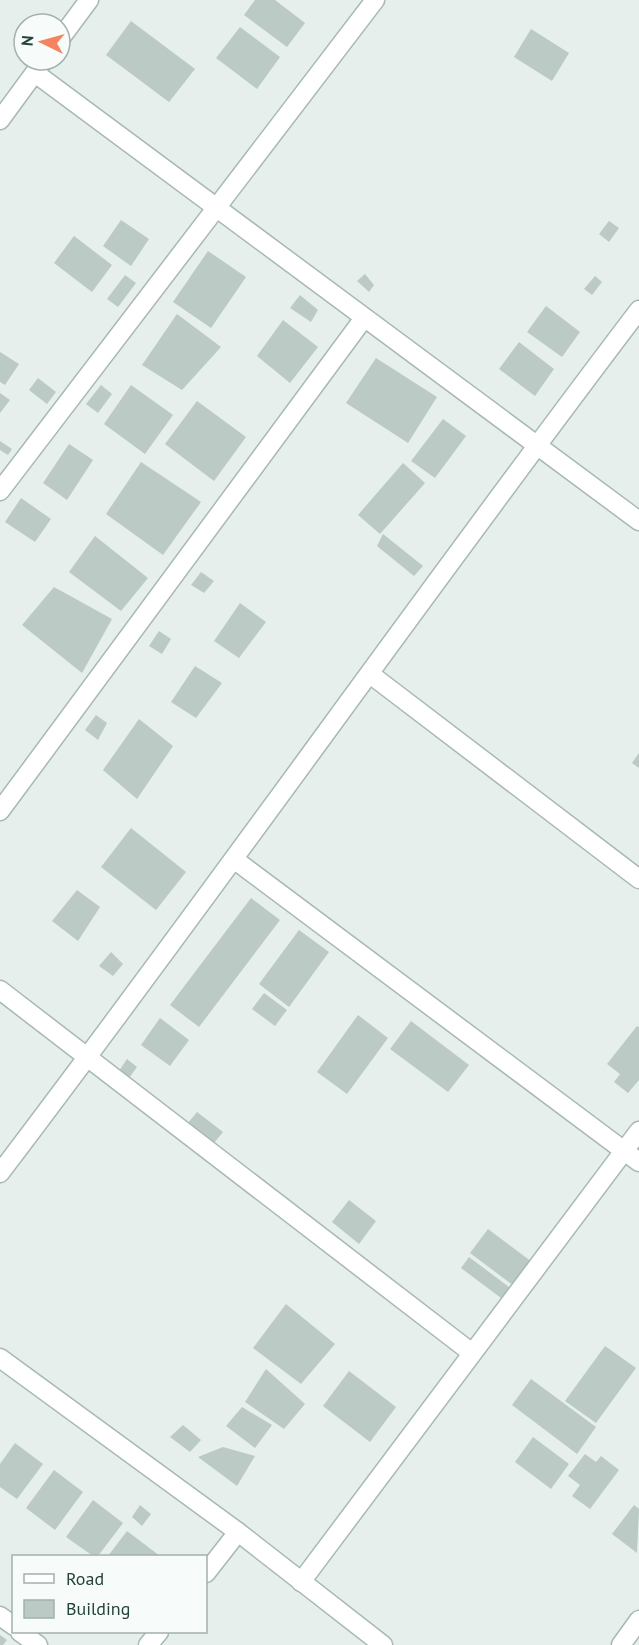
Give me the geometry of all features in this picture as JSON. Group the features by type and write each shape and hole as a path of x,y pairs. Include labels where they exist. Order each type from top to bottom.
{"street":[{"path":"72,23 89,0"},
{"path":"0,490 375,0"},
{"path":"0,120 35,72"},
{"path":"45,72 216,208 639,521"},
{"path":"0,1173 235,860 537,445 639,310"},
{"path":"0,811 364,318"},
{"path":"370,674 639,879"},
{"path":"235,860 639,1162"},
{"path":"0,990 472,1353"},
{"path":"301,1582 639,1131"},
{"path":"0,1358 238,1532 382,1645"},
{"path":"207,1572 238,1532"},
{"path":"621,1645 639,1620"},
{"path":"21,1633 38,1645"},
{"path":"148,1645 158,1633"}],"building":[{"path":"255,0 275,0 305,23 287,47 244,15"},
{"path":"131,21 195,69 169,102 106,55"},
{"path":"240,27 280,57 257,89 216,58"},
{"path":"531,29 569,53 552,81 514,57"},
{"path":"121,220 149,239 131,266 103,246"},
{"path":"609,221 619,228 609,242 599,234"},
{"path":"74,236 112,265 92,292 54,263"},
{"path":"208,251 246,277 211,328 173,302"},
{"path":"365,274 374,285 369,292 357,281"},
{"path":"125,275 136,283 118,307 107,299"},
{"path":"595,276 602,282 592,295 584,289"},
{"path":"300,295 318,310 311,322 290,308"},
{"path":"546,306 580,332 562,357 527,332"},
{"path":"177,314 221,347 182,390 142,365"},
{"path":"283,320 318,347 290,383 257,356"},
{"path":"519,342 554,369 535,396 499,369"},
{"path":"0,352 19,364 5,385 0,382"},
{"path":"376,358 437,397 408,443 346,403"},
{"path":"38,378 56,392 47,404 29,390"},
{"path":"101,385 112,394 98,413 86,404"},
{"path":"131,385 173,415 145,454 104,424"},
{"path":"0,393 10,400 0,413"},
{"path":"197,401 246,437 214,481 165,444"},
{"path":"443,419 466,436 435,478 411,461"},
{"path":"0,441 12,449 8,455 0,450"},
{"path":"69,444 93,460 67,500 43,483"},
{"path":"141,462 201,502 163,555 106,514"},
{"path":"403,463 425,483 380,534 358,515"},
{"path":"21,498 51,519 35,542 5,522"},
{"path":"383,534 423,566 414,576 377,546"},
{"path":"95,536 148,578 121,611 69,572"},
{"path":"201,572 214,581 204,593 191,585"},
{"path":"54,587 112,619 82,673 22,625"},
{"path":"240,603 266,622 239,658 214,641"},
{"path":"159,631 171,639 162,654 149,646"},
{"path":"195,666 222,683 196,718 171,702"},
{"path":"96,715 107,723 98,740 85,730"},
{"path":"139,719 173,746 137,799 103,770"},
{"path":"639,753 639,768 632,763"},
{"path":"131,828 186,872 156,910 101,867"},
{"path":"77,890 100,907 78,941 52,921"},
{"path":"251,898 280,920 199,1027 170,1005"},
{"path":"299,930 329,952 289,1007 259,984"},
{"path":"111,952 123,964 113,976 99,966"},
{"path":"264,993 287,1010 275,1026 252,1009"},
{"path":"358,1015 388,1038 347,1094 317,1072"},
{"path":"160,1018 189,1040 170,1066 141,1045"},
{"path":"411,1021 469,1065 448,1092 390,1049"},
{"path":"637,1026 639,1027 639,1080 628,1093 614,1082 620,1074 607,1064"},
{"path":"127,1059 137,1067 129,1078 119,1071"},
{"path":"197,1112 223,1132 214,1143 188,1123"},
{"path":"349,1200 376,1221 359,1244 332,1222"},
{"path":"488,1229 532,1262 514,1286 470,1253"},
{"path":"469,1257 513,1290 505,1301 461,1268"},
{"path":"286,1304 335,1344 301,1384 253,1348"},
{"path":"605,1346 636,1368 596,1423 565,1401"},
{"path":"266,1369 305,1404 284,1429 245,1402"},
{"path":"349,1371 396,1407 370,1442 323,1406"},
{"path":"531,1379 596,1427 577,1454 512,1405"},
{"path":"242,1407 272,1425 255,1448 226,1426"},
{"path":"183,1425 201,1440 190,1452 170,1437"},
{"path":"533,1437 569,1464 551,1489 515,1462"},
{"path":"15,1443 43,1464 17,1499 0,1487 0,1464"},
{"path":"223,1447 255,1456 237,1486 198,1457"},
{"path":"585,1454 596,1462 601,1456 619,1470 590,1509 572,1496 580,1485 568,1476"},
{"path":"54,1470 83,1492 55,1530 26,1508"},
{"path":"93,1500 123,1523 99,1555 92,1555 66,1537"},
{"path":"140,1505 151,1514 142,1526 132,1517"},
{"path":"634,1505 639,1509 637,1553 612,1534"},
{"path":"127,1531 159,1555 109,1555"},
{"path":"0,1635 7,1640 3,1645 0,1645"}]}
